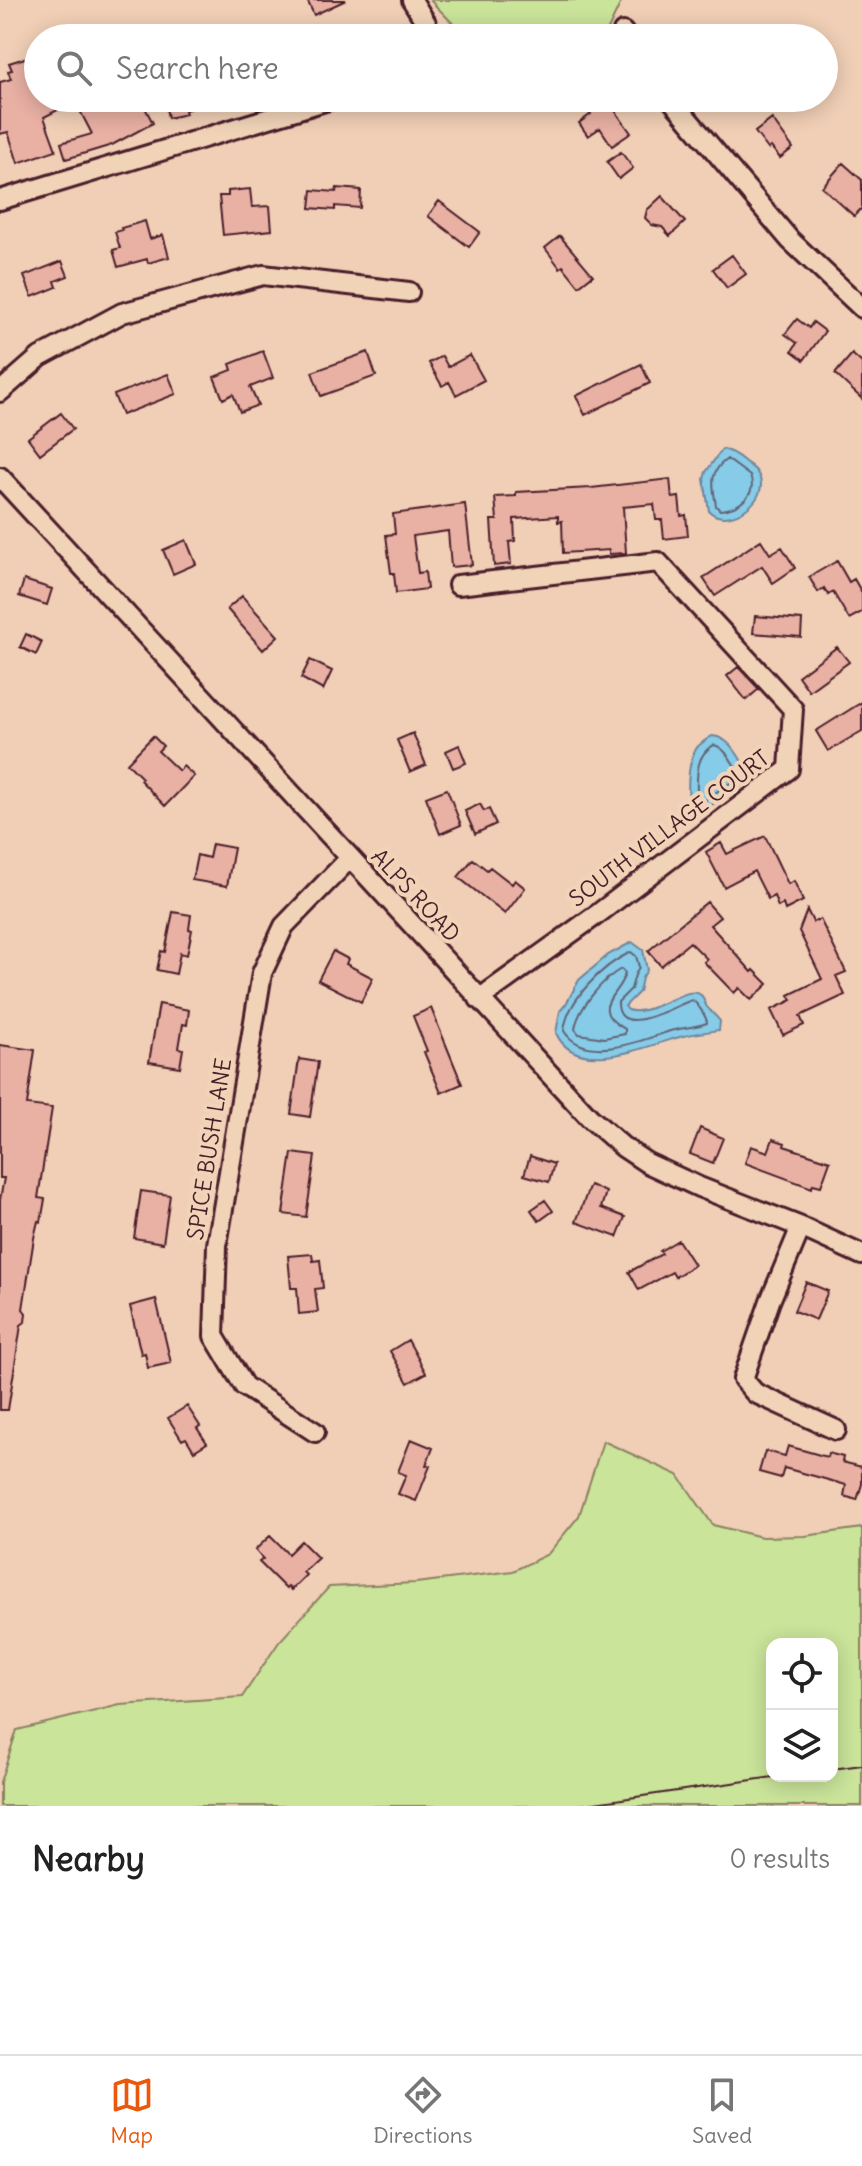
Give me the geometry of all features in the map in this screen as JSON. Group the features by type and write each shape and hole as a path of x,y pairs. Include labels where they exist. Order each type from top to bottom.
{"street":[{"path":"412,0 426,24"},
{"path":"0,200 289,112"},
{"path":"682,112 790,240 862,308"},
{"path":"0,392 40,357 122,313 263,275 409,292"},
{"name":"ALPS ROAD","path":"0,477 590,1118 647,1163 862,1255"},
{"name":"SOUTH VILLAGE COURT","path":"458,585 658,562 793,709 789,769 599,913 479,999"},
{"name":"SPICE BUSH LANE","path":"315,1432 244,1386 214,1336 217,1245 262,973 284,926 350,858"},
{"path":"801,1227 770,1301 743,1379 755,1393 836,1430"}],"green space":[{"path":"430,0 622,0 611,24 453,24"},
{"path":"603,1441 678,1475 713,1525 762,1537 805,1536 862,1528 862,1806 0,1806 0,1782 17,1730 120,1705 242,1697 279,1642 329,1587 416,1583 513,1571 548,1554 579,1516"}],"water":[{"path":"722,449 754,468 761,484 754,502 727,517 709,511 704,479"},
{"path":"712,736 725,741 737,753 747,782 699,813 692,810 690,804 689,771 696,749"},
{"path":"632,942 643,950 647,970 639,992 625,1006 628,1010 647,1009 687,993 695,993 701,995 720,1021 719,1030 629,1052 594,1056 578,1054 565,1046 556,1033 560,1011 579,980 608,955"}],"building":[{"path":"307,0 346,0 314,15"},
{"path":"24,58 24,112 54,112 44,117 56,150 18,163 8,132 0,134 0,82 11,79 9,63"},
{"path":"81,112 147,112 153,123 112,145 66,159 61,143 92,134"},
{"path":"167,112 186,112 186,114 168,118"},
{"path":"590,112 616,112 631,133 612,146 600,128 588,136 579,123"},
{"path":"772,119 793,148 780,158 771,147 768,149 755,132"},
{"path":"621,152 633,168 619,179 607,162"},
{"path":"843,163 862,180 862,208 854,216 822,187"},
{"path":"337,188 361,190 360,208 310,208 312,190 336,192"},
{"path":"250,189 252,207 270,206 272,230 223,235 219,196 228,196 228,191"},
{"path":"662,196 685,222 670,236 662,227 652,225 645,218 647,210"},
{"path":"439,201 480,232 469,247 428,216"},
{"path":"145,221 150,239 163,235 169,257 118,267 113,250 120,248 115,232"},
{"path":"560,236 593,275 579,286 545,248"},
{"path":"732,255 746,274 727,288 713,269"},
{"path":"62,261 68,276 55,281 57,287 32,297 24,276"},
{"path":"797,319 809,328 813,322 825,331 804,360 792,351 797,343 785,334"},
{"path":"263,351 273,378 250,387 258,405 240,412 233,394 223,399 214,377 232,370 230,364"},
{"path":"368,352 376,376 321,396 312,372"},
{"path":"852,354 862,363 862,399 835,374"},
{"path":"470,355 484,380 456,395 449,382 442,386 429,363 442,356 448,367"},
{"path":"641,364 650,383 585,415 576,396"},
{"path":"168,374 176,394 122,415 114,395"},
{"path":"61,413 73,429 40,454 28,438"},
{"path":"670,479 672,498 679,497 681,516 686,515 688,536 664,539 662,520 656,520 654,504 623,507 626,553 609,554 609,550 563,553 562,521 558,522 558,516 514,519 515,541 509,542 511,564 494,566 491,520 497,520 495,497 516,496 516,492"},
{"path":"465,504 472,565 451,567 448,531 413,536 418,573 425,572 427,589 396,593 386,535 395,534 393,514"},
{"path":"186,540 196,564 173,574 163,550"},
{"path":"761,540 770,554 782,547 795,568 773,583 762,566 715,596 703,578"},
{"path":"837,561 849,582 854,579 862,593 862,612 849,619 833,592 828,595 824,588 818,592 809,577"},
{"path":"24,580 52,589 47,605 19,596"},
{"path":"242,596 278,636 263,650 227,609"},
{"path":"755,616 802,620 801,637 753,633"},
{"path":"26,634 42,642 36,655 20,647"},
{"path":"837,647 849,662 809,691 798,676"},
{"path":"310,660 332,671 323,690 301,678"},
{"path":"738,667 759,689 746,700 727,676"},
{"path":"862,702 862,731 828,751 816,731"},
{"path":"413,733 426,765 410,772 397,740"},
{"path":"153,736 163,746 158,751 179,771 183,766 194,776 165,806 127,763"},
{"path":"459,745 466,763 453,768 446,751"},
{"path":"447,789 461,825 440,834 426,797"},
{"path":"480,804 484,811 489,809 496,824 475,834 465,811"},
{"path":"765,836 788,884 794,881 803,901 785,910 783,904 778,907 774,896 768,899 754,871 724,887 706,852 721,843 727,854"},
{"path":"212,844 234,848 227,886 192,880 197,855 209,858"},
{"path":"473,859 487,870 490,867 512,884 515,880 525,888 505,914 458,877"},
{"path":"707,902 720,917 710,925 752,972 754,970 768,984 751,1000 739,988 734,993 704,962 707,959 690,942 661,966 648,951"},
{"path":"807,910 813,922 820,919 846,972 836,976 845,995 800,1016 804,1025 783,1035 771,1010 792,1000 789,995 822,979 799,931"},
{"path":"173,912 191,915 189,929 192,930 187,955 180,953 176,974 157,970 161,951 165,952"},
{"path":"333,951 348,959 346,964 373,978 361,1002 318,980"},
{"path":"159,1004 189,1010 179,1048 183,1049 180,1067 149,1062"},
{"path":"431,1008 462,1084 441,1093 413,1016"},
{"path":"0,1045 35,1050 27,1105 52,1108 38,1198 45,1199 34,1238 23,1309 25,1322 21,1325 8,1410 0,1410 0,1200 4,1178 0,1178"},
{"path":"299,1059 318,1062 310,1117 291,1114"},
{"path":"700,1128 723,1138 713,1163 690,1154"},
{"path":"773,1139 785,1143 784,1146 830,1161 821,1186 813,1184 812,1188 745,1163 751,1146 768,1152"},
{"path":"292,1153 315,1156 306,1217 283,1214"},
{"path":"530,1156 554,1164 549,1182 524,1175"},
{"path":"590,1185 606,1192 601,1208 625,1217 617,1237 576,1222"},
{"path":"141,1191 170,1195 163,1243 134,1238"},
{"path":"545,1200 553,1211 539,1221 531,1210"},
{"path":"678,1240 694,1265 675,1277 672,1272 639,1290 629,1272 662,1254 660,1251"},
{"path":"312,1254 313,1261 320,1260 323,1288 315,1289 318,1312 299,1314 297,1288 291,1288 288,1256"},
{"path":"806,1282 828,1291 816,1320 794,1311"},
{"path":"156,1299 171,1363 148,1368 145,1353 141,1354 130,1306"},
{"path":"408,1340 426,1373 408,1383 390,1351"},
{"path":"187,1406 207,1443 194,1451 186,1438 182,1440 168,1418"},
{"path":"411,1439 433,1448 426,1465 430,1466 416,1501 398,1494 406,1475 398,1472"},
{"path":"788,1446 827,1457 828,1453 843,1457 842,1462 862,1467 862,1484 857,1500 844,1496 846,1485 784,1468 781,1478 759,1472 765,1451 785,1456"},
{"path":"270,1536 288,1554 301,1541 318,1558 303,1572 306,1575 291,1590 286,1589 259,1562 263,1559 255,1550"}],"tram line":[{"path":"838,1768 862,1765"},
{"path":"574,1806 766,1778"}]}
